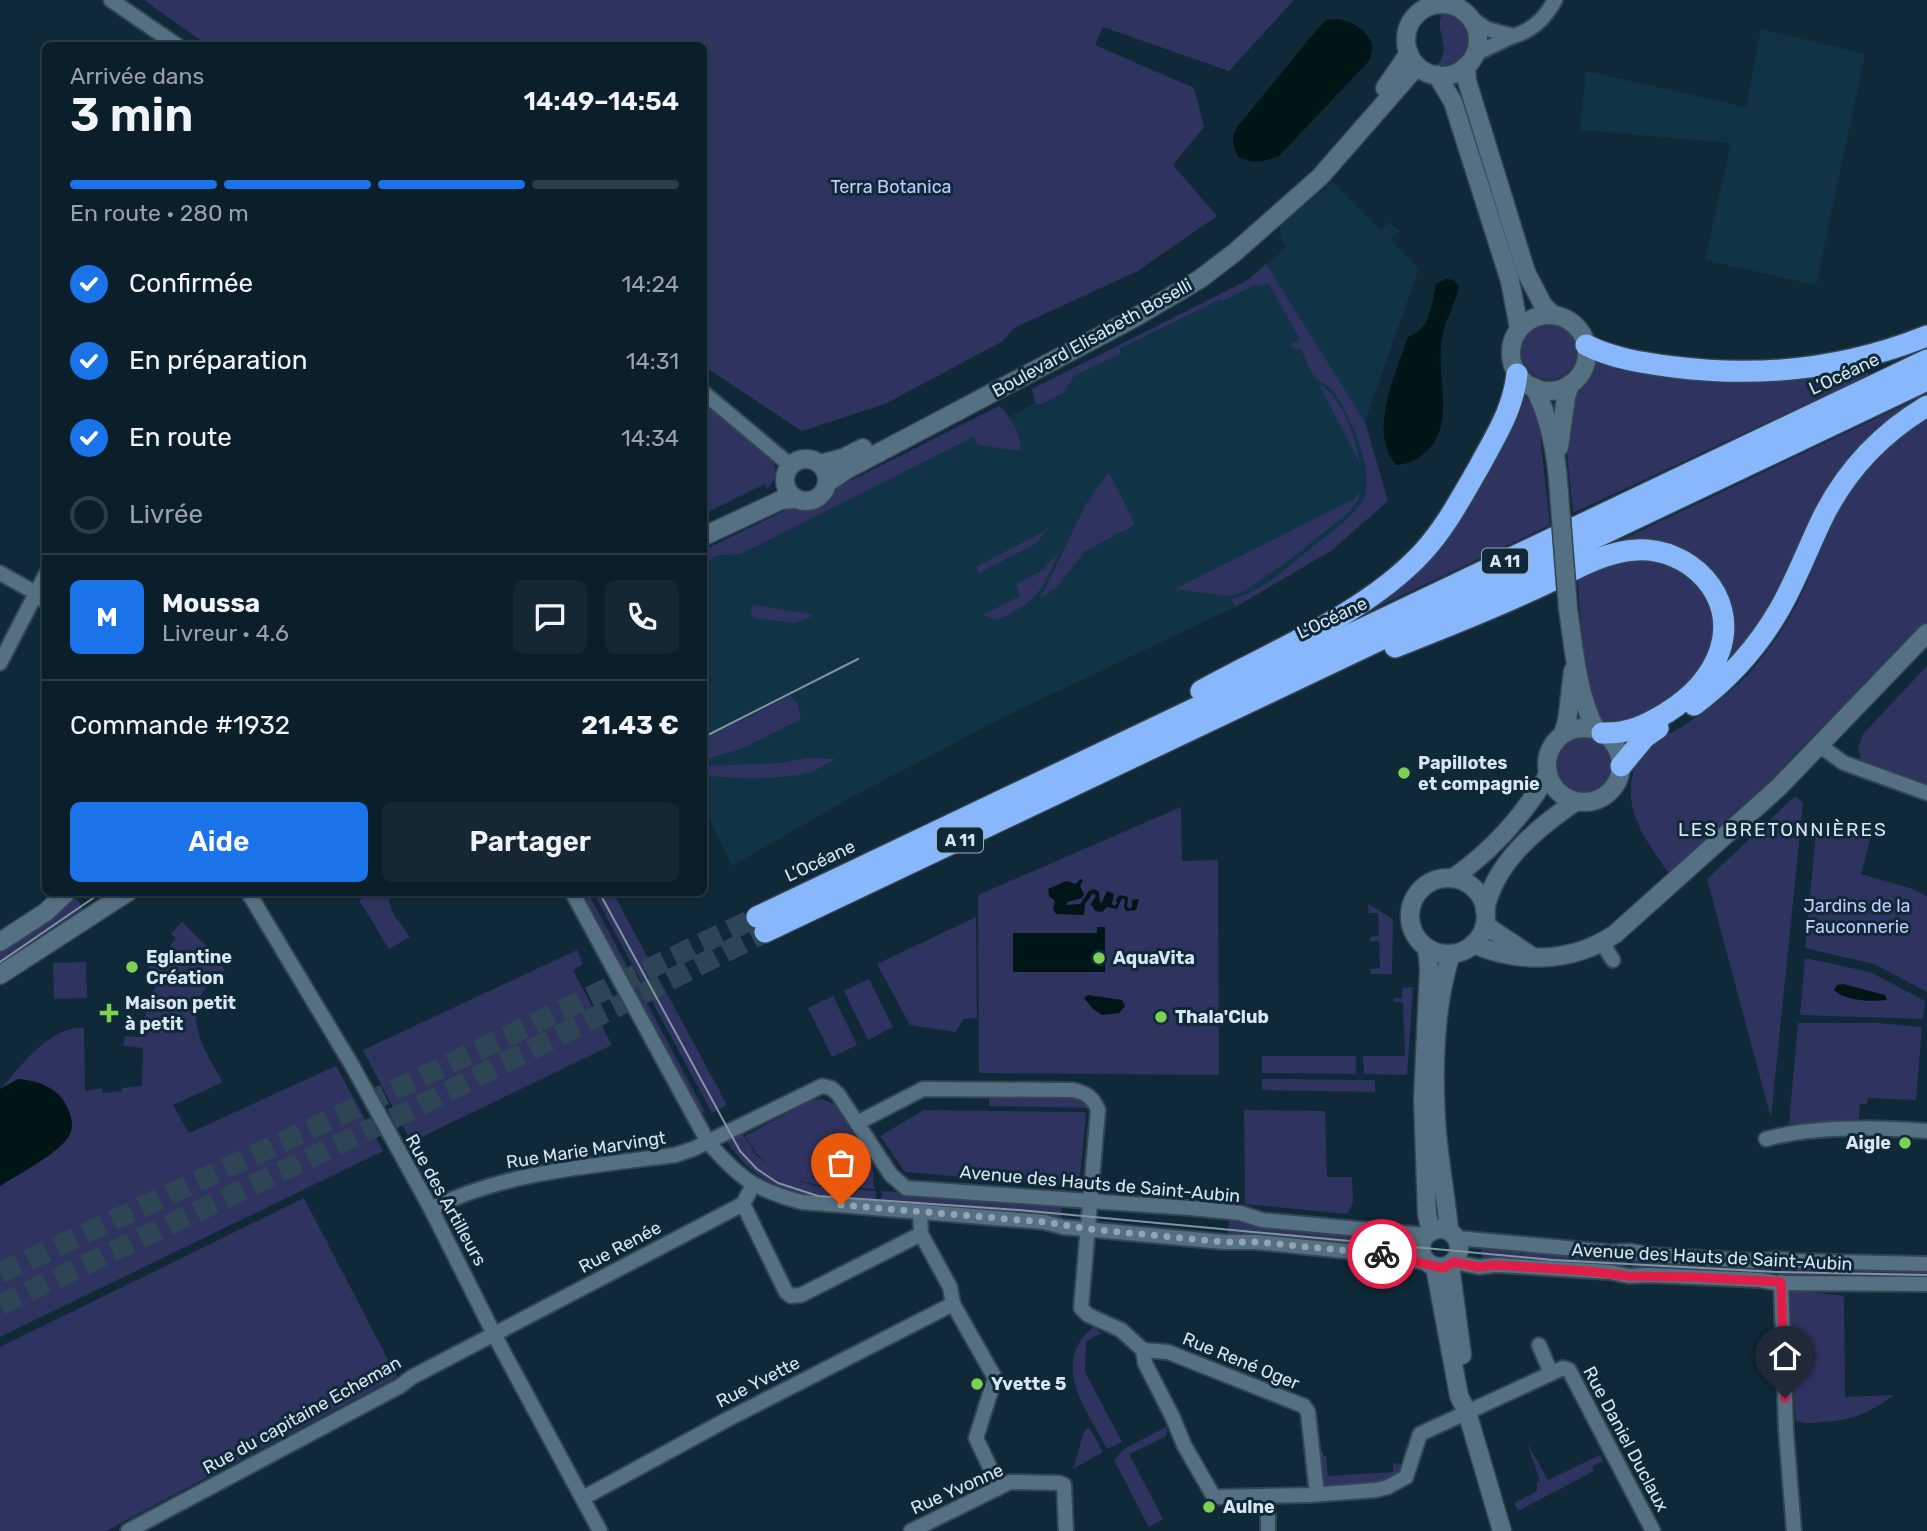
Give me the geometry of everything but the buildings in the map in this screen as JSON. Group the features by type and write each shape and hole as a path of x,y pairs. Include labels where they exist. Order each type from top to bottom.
{"highway":[{"path":"1586,345 1608,355 1637,362 1743,373 1797,370 1850,362 1927,336"},
{"name":"L’Océane","path":"1927,360 1083,761 761,925 1319,669 1927,380"},
{"path":"1083,761 1099,743 1332,620 1395,580 1425,550 1456,506 1525,381"},
{"path":"1622,766 1645,737 1717,688 1749,654 1781,607 1826,512 1849,475 1861,459 1892,429 1927,406"},
{"path":"1319,669 1350,666 1532,590 1605,556 1636,550 1668,553 1691,564 1708,582 1714,593 1722,614 1723,638 1720,650 1700,686 1672,709 1630,732 1599,731"}],"main road":[{"path":"1471,60 1454,74 1437,75 1426,72 1413,60 1406,37 1413,19 1426,8 1444,2 1458,8 1472,8 1478,34 1467,81 1526,272 1543,306 1553,315"},
{"path":"707,523 769,493 788,472 805,459 820,464 843,458 1159,292 1219,251 1279,202 1413,60"},
{"name":"Boulevard Elisabeth Boselli","path":"827,483 846,470 1134,318 1200,279 1234,253 1320,177 1413,60"},
{"path":"1437,75 1457,115 1510,281 1520,328"},
{"path":"1557,464 1566,397 1570,384 1584,367 1586,345 1576,326 1568,319 1553,315 1532,318 1520,328 1512,343 1511,353 1525,381 1543,405 1549,425 1557,464 1574,657 1588,713 1599,731 1618,749 1622,766 1617,784 1609,793 1593,802 1575,802 1555,790 1548,775 1548,754 1555,741 1563,734 1578,729 1599,731"},
{"path":"1525,381 1552,390 1570,384"},
{"path":"707,535 781,500 815,499 823,493 827,483 820,464"},
{"path":"788,472 787,491 795,499"},
{"path":"1474,944 1494,953 1533,957 1584,951 1602,943 1744,819 1820,746 1927,633"},
{"path":"1563,734 1567,721 1574,657"},
{"path":"1453,878 1482,858 1507,832 1529,806 1548,775"},
{"path":"1533,957 1485,918 1483,901 1466,883 1453,878 1441,878 1426,884 1412,903 1409,915 1412,929 1419,942 1427,948 1451,954 1461,952 1474,944 1485,918 1489,891 1499,873 1546,822 1575,802"},
{"path":"0,942 46,912 63,896"},
{"path":"0,975 122,896"},
{"path":"1427,948 1429,969 1423,1099 1427,1214 1441,1234 1460,1250 1442,1264"},
{"path":"1441,1234 1436,1073 1441,990 1451,954"},
{"path":"1441,1234 1421,1250 1442,1264 1469,1392 1467,1412 1502,1531"}],"street":[{"path":"111,0 172,42"},
{"path":"1471,60 1513,36 1522,34 1547,15 1555,0"},
{"path":"1472,8 1486,29 1513,36"},
{"path":"707,396 788,472"},
{"path":"0,573 41,597 0,663"},
{"path":"1820,746 1844,763 1927,793"},
{"name":"Rue des Artilleurs","path":"250,896 353,1068 431,1209 600,1531"},
{"name":"Avenue des Hauts de Saint-Aubin","path":"574,896 708,1142 732,1170 753,1185 778,1196 802,1202 1044,1222 1224,1242 1256,1242 1373,1253 1479,1267 1496,1265 1629,1276 1781,1282 1927,1284"},
{"path":"1602,943 1613,960"},
{"name":"Rue Marie Marvingt","path":"431,1209 488,1187 545,1173 675,1155 708,1142 822,1086 831,1088 838,1094 858,1123"},
{"path":"858,1123 923,1089 1073,1090 1084,1092 1094,1100 1098,1110 1081,1308 1088,1315 1121,1330 1143,1350 1145,1363 1184,1445 1211,1494 1218,1498 1376,1490 1396,1483 1406,1477 1420,1434 1557,1371"},
{"name":"Avenue des Hauts de Saint-Aubin","path":"858,1123 896,1181 906,1188 1240,1213 1262,1220 1441,1234 1597,1251 1756,1261 1777,1259 1927,1264"},
{"path":"1766,1139 1780,1135 1830,1131 1927,1131"},
{"path":"753,1185 743,1205 786,1292 791,1296 801,1295 921,1234"},
{"name":"Rue Renée","path":"496,1335 743,1205"},
{"path":"920,1212 921,1234 950,1287 953,1304 995,1378 976,1438 996,1479 997,1489"},
{"path":"1781,1282 1786,1431 1794,1531"},
{"name":"Rue Yvette","path":"583,1498 728,1419 953,1304"},
{"name":"Rue du capitaine Echeman","path":"128,1531 400,1386 412,1377 496,1335"},
{"name":"Rue Daniel Duclaux","path":"1539,1345 1557,1371 1569,1370 1653,1531"},
{"name":"Rue René Oger","path":"1143,1350 1168,1352 1304,1406 1308,1415 1317,1494"},
{"name":"Rue Yvonne","path":"911,1531 1010,1482 1064,1485 1066,1531"},
{"path":"1268,1496 1268,1531"}],"shaded area":[{"path":"1338,19 1354,24 1366,34 1372,47 1368,62 1279,156 1259,161 1238,157 1233,141 1238,126 1319,27 1327,20"},
{"path":"1761,29 1865,54 1816,285 1705,260 1731,143 1580,130 1586,71 1746,107"},
{"path":"1333,182 1381,230 1389,222 1399,231 1391,240 1419,268 1365,422 1388,501 1331,551 1235,607 1002,718 848,799 732,866 707,813 707,549 792,507 806,511 819,509 831,500 836,488 999,406 1009,417 1035,403 1032,389 1249,280 1287,247 1283,243 1279,225"},
{"path":"1446,279 1454,280 1459,287 1442,338 1443,402 1439,432 1433,445 1421,456 1396,465 1384,436 1387,402 1408,337 1421,329 1431,308 1436,284"},
{"path":"1080,879 1083,880 1080,886 1084,894 1082,898 1067,902 1067,905 1080,904 1089,891 1094,889 1099,892 1100,903 1107,891 1114,894 1114,906 1120,895 1128,897 1129,909 1132,907 1132,900 1139,899 1136,910 1126,911 1125,900 1122,898 1117,909 1107,907 1102,912 1095,911 1091,904 1096,896 1093,893 1085,904 1084,915 1056,914 1053,909 1055,901 1049,896 1048,889 1066,881 1076,884"},
{"path":"1097,927 1105,927 1105,972 1013,972 1013,933 1097,933"},
{"path":"1843,984 1885,995 1887,1000 1851,999 1834,990 1837,985"},
{"path":"1088,995 1122,1000 1125,1006 1119,1013 1102,1015 1084,998"},
{"path":"18,1079 38,1083 57,1093 69,1110 71,1130 58,1148 0,1186 0,1089"}],"green space":[{"name":"Terra Botanica","path":"144,0 1294,0 1229,71 1103,27 1095,45 1194,88 1204,127 1173,165 1217,216 1138,271 1014,328 1003,341 885,404 802,431 707,368 707,42 203,42"},
{"path":"1443,12 1456,16 1464,24 1469,33 1469,43 1459,60 1436,65 1444,52 1440,26"},
{"path":"1266,264 1365,422 1388,501 1331,551 1235,607 1231,599 1253,591 1274,578 1346,520 1363,500 1366,489 1367,476 1360,446 1348,417 1334,392 1309,368 1301,349 1290,345 1300,339 1268,283 1259,287 1255,285 1223,301 1221,299 1119,349 1121,353 1074,376 1063,393 1040,405 1035,403 1032,389 1248,280"},
{"path":"1549,324 1560,326 1569,332 1575,341 1575,363 1569,372 1560,378 1549,380 1538,378 1529,372 1523,363 1521,352 1523,341 1529,332 1538,326"},
{"path":"1596,357 1615,363 1863,364 1869,375 1573,513 1567,452 1571,398 1593,374"},
{"path":"1319,384 1328,390 1342,409 1360,464"},
{"path":"1927,394 1927,400 1885,428 1746,651 1715,674 1714,582 1615,543"},
{"path":"1523,397 1526,397 1536,410 1538,417 1550,525 1318,635 1388,592"},
{"path":"707,405 771,458 775,466 775,478 767,489 765,484 707,513"},
{"path":"999,406 1007,414 1019,439 1020,451 978,445 973,437 743,553 712,558 707,566 707,549 792,507 806,511 819,509 830,501 836,488"},
{"path":"1927,417 1927,622 1795,754 1756,799 1670,875 1644,836 1633,809 1632,780 1640,756 1652,744 1713,705 1751,671 1796,606 1849,491 1880,456"},
{"path":"1109,472 1135,525 1085,551 1058,586 1040,599 1086,504"},
{"path":"1361,491 1349,512 1284,564 1243,592 1227,596 1175,589 1354,499"},
{"path":"1048,529 1035,544 979,573 976,567"},
{"path":"1059,552 1048,577 1030,601 998,620 983,615 1020,596 1016,584 1045,569"},
{"path":"1648,559 1678,570 1700,589 1713,616 1713,632 1706,661 1694,678 1667,702 1626,728 1605,723 1595,709 1584,652 1578,578 1624,560"},
{"path":"753,605 812,616 795,623 755,618 750,614"},
{"path":"1927,666 1927,784 1861,760 1858,747 1863,734"},
{"path":"790,696 798,704 801,719 741,749 707,759 707,738"},
{"path":"1584,738 1603,746 1611,765 1603,784 1584,792 1565,784 1557,765 1565,746"},
{"path":"807,758 836,759 801,775 773,778 707,775 707,766 780,763"},
{"path":"1795,796 1803,803 1771,1118 1707,879"},
{"name":"AquaVita","path":"1181,807 1182,861 1218,860 1219,1075 979,1073 978,895"},
{"name":"Jardins de la Fauconnerie","path":"1817,823 1871,836 1861,874 1913,889 1927,896 1927,992 1874,964 1805,948"},
{"path":"366,896 387,896 394,915 410,937 389,949 359,900"},
{"path":"585,896 590,896 705,1112 701,1114"},
{"path":"596,896 615,896 727,1105 712,1113 605,914 606,911 604,912"},
{"path":"76,898 84,910 0,968 0,949"},
{"path":"1368,904 1393,919 1392,974 1371,974 1371,969 1380,968 1379,941 1370,941 1370,937 1379,936 1378,913 1369,913"},
{"path":"976,917 977,1018 964,1019 955,1032 910,1025 877,964"},
{"path":"182,922 214,953 225,970 210,983 201,996 197,1010 200,1038 223,1082 173,1105 189,1133 336,1066 383,1151 0,1337 0,1089 48,1040 72,1029 84,1028 85,1091 102,1088 103,1093 142,1086 143,1048 123,1046 125,1036 140,1037 146,1010 156,986 149,982 154,971 148,968 158,951 164,955 176,938 171,934"},
{"path":"577,950 583,964 573,970 612,1045 411,1142 363,1050"},
{"path":"1805,958 1870,972 1925,1001 1923,1019 1800,1015"},
{"path":"86,962 87,998 54,999 53,963"},
{"path":"869,979 893,1027 868,1040 844,991"},
{"path":"1413,987 1407,1075 1364,1074 1363,1056 1405,1056 1403,1002 1394,1002 1394,998 1402,998 1402,988"},
{"path":"833,996 857,1045 832,1057 808,1008"},
{"path":"1798,1023 1877,1023 1922,1027 1916,1100 1868,1098 1867,1104 1860,1104 1859,1120 1789,1124"},
{"path":"1262,1056 1356,1056 1356,1074 1262,1073"},
{"path":"1262,1079 1375,1080 1375,1092 1262,1090"},
{"path":"994,1094 1073,1095 1083,1099 1090,1108 989,1106 989,1098"},
{"path":"822,1099 834,1104 872,1162 874,1189 819,1185 795,1180 816,1186 876,1191 876,1203 812,1196 774,1184 741,1160 727,1141 742,1133 755,1154 772,1168 756,1153 745,1136 812,1100"},
{"path":"924,1110 1084,1112 1086,1114 1080,1178 1072,1186 905,1172 880,1136"},
{"path":"1244,1110 1325,1111 1327,1177 1352,1177 1353,1202 1347,1214 1245,1204"},
{"path":"882,1191 1062,1205 1061,1217 881,1203"},
{"path":"304,1198 397,1377 106,1531 0,1531 0,1347"},
{"path":"1229,1221 1403,1239 1404,1251 1228,1233"},
{"path":"1481,1246 1627,1256 1627,1268 1482,1258"},
{"path":"1633,1257 1773,1263 1772,1275 1632,1269"},
{"path":"1781,1263 1927,1266 1927,1278 1781,1275"},
{"path":"1794,1290 1844,1296 1845,1397 1894,1395 1853,1417 1817,1423 1796,1421 1786,1296"},
{"path":"1093,1327 1102,1333 1086,1341 1085,1372 1122,1442 1107,1449 1082,1402 1073,1371 1074,1356 1080,1341"},
{"path":"1089,1427 1103,1452 1073,1469 1084,1432"},
{"path":"1166,1427 1167,1436 1129,1454 1163,1519 1149,1527 1114,1460 1124,1449"},
{"path":"1527,1443 1548,1480 1600,1455 1603,1461 1592,1467 1594,1471 1518,1511 1514,1503 1537,1491 1537,1482 1540,1481"},
{"path":"1319,1451 1323,1451 1323,1456 1326,1456 1328,1476 1393,1472 1393,1463 1400,1464 1400,1473 1384,1482 1325,1489 1321,1483"}],"tunnel":[{"path":"0,1273 405,1085 757,917"},
{"path":"0,1305 417,1107 765,932"}],"tram line":[{"path":"707,735 858,659"},
{"path":"0,962 96,896"},
{"path":"601,896 740,1151 757,1169 778,1183 818,1196 1019,1210 1553,1260 1777,1272 1927,1275"}],"way so far":[{"path":"841,1205 1044,1222 1063,1227 1224,1242 1256,1242 1382,1254"}],"place":[{"name":"Papillotes et compagnie","path":"1404,773"},
{"name":"AquaVita","path":"1099,958"},
{"name":"Eglantine Création","path":"132,967"},
{"name":"Maison petit à petit","path":"109,1013"},
{"name":"Thala'Club","path":"1161,1017"},
{"name":"Aigle","path":"1905,1143"},
{"name":"Yvette 5","path":"977,1384"},
{"name":"Aulne","path":"1209,1507"}],"district":[{"name":"LES BRETONNIÈRES","path":"1783,829"}],"route":[{"path":"1382,1254 1443,1268 1454,1262 1479,1267 1496,1265 1610,1272 1629,1276 1781,1282 1785,1398"}]}
